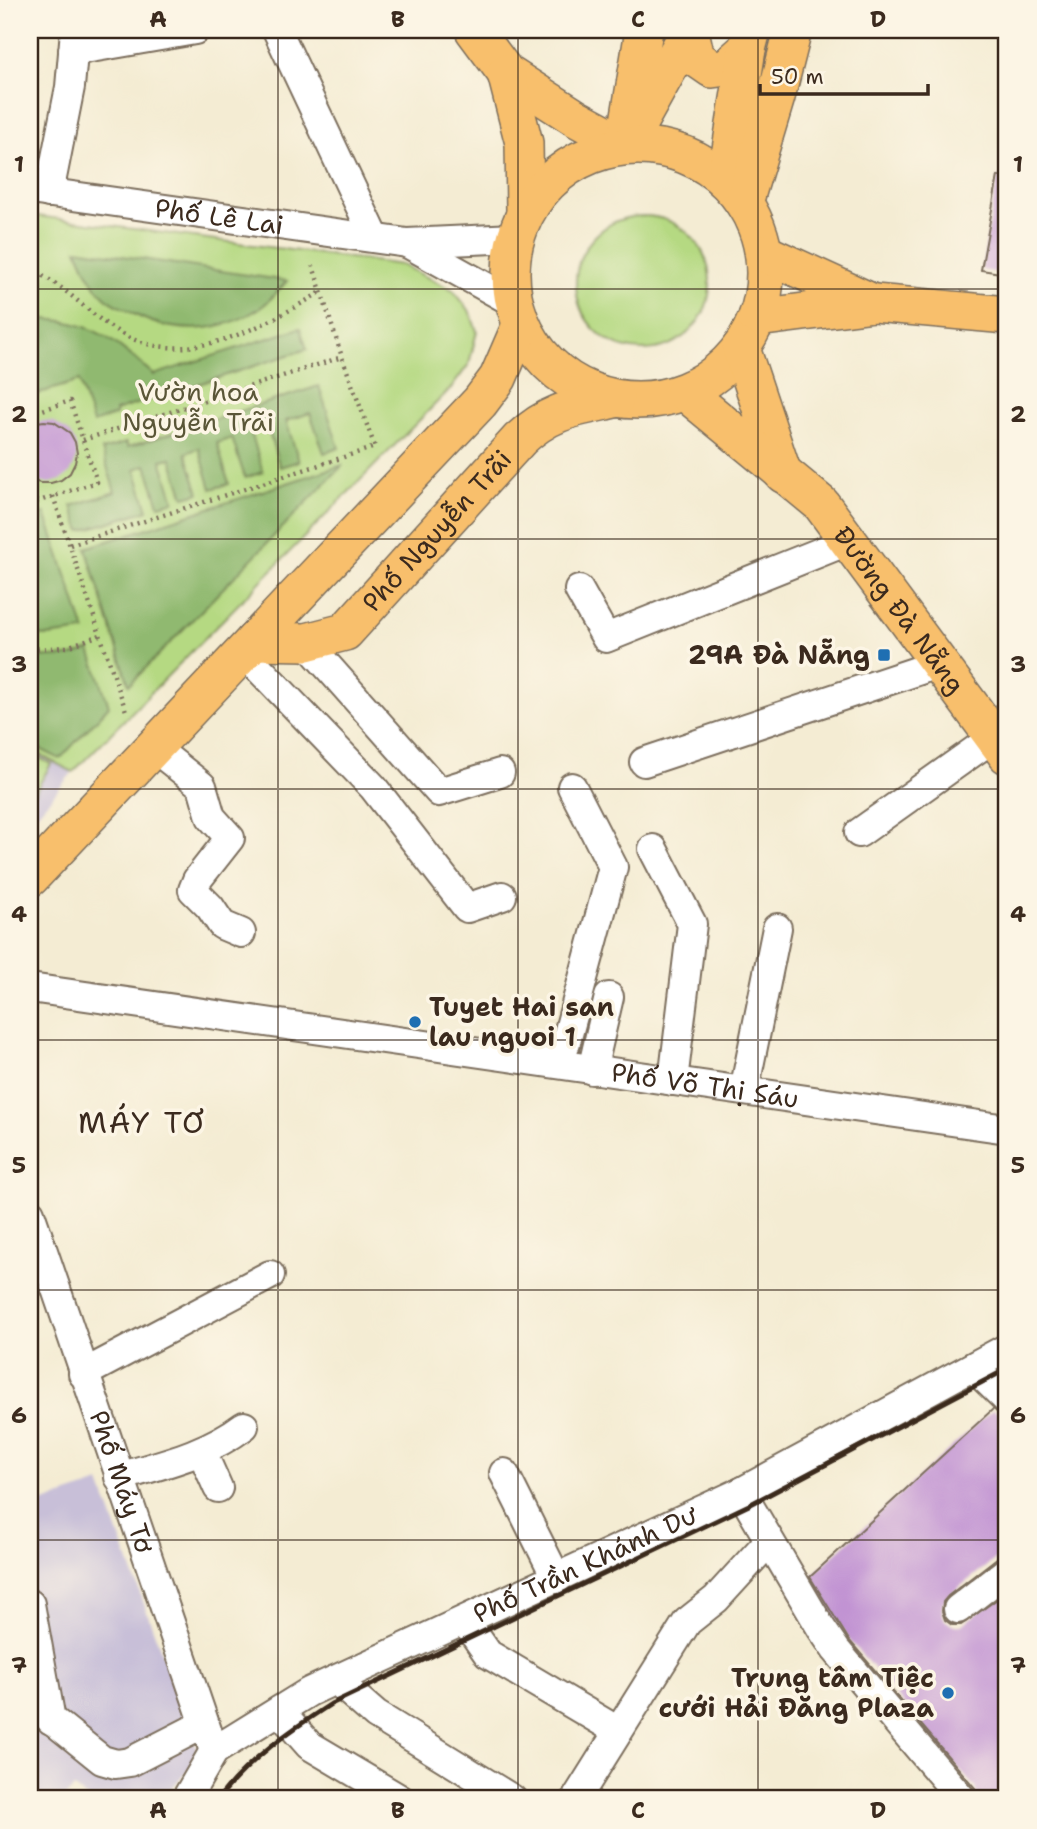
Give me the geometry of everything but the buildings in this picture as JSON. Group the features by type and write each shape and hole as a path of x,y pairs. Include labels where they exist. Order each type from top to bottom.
{"main road":[{"path":"474,30 506,73 576,118 626,145"},
{"path":"626,145 644,30"},
{"path":"626,145 690,30"},
{"path":"690,30 696,58 712,69 727,67 749,39"},
{"path":"735,192 776,97 793,30"},
{"path":"735,192 749,39"},
{"path":"506,73 524,142 520,224 510,270 517,313 537,351 559,373 586,389 615,398 650,400 685,392 716,374 749,333 765,286 764,253 756,227 735,192 704,164 679,152 653,146 626,145 585,156 551,178 520,224"},
{"path":"764,253 874,303"},
{"path":"749,333 874,303 1007,315"},
{"name":"Phố Nguyễn Trãi","path":"30,878 480,402 498,377 517,313"},
{"path":"749,333 783,474"},
{"name":"Đường Đà Nẵng","path":"685,392 821,504 1003,748"},
{"name":"Phố Nguyễn Trãi","path":"249,647 306,642 345,632 538,422 562,411 615,398"}],"street":[{"path":"40,192 70,87 74,41 195,30"},
{"path":"277,30 375,238"},
{"name":"Phố Lê Lai","path":"40,192 407,243 520,224"},
{"name":"Phố Lê Lai","path":"407,243 517,313"},
{"path":"579,590 606,638 848,541"},
{"path":"306,642 439,792 500,773"},
{"path":"249,647 373,787 467,908 502,896"},
{"path":"644,762 937,662"},
{"path":"153,747 202,786 211,817 230,838 197,880 193,890 210,907 222,925 241,933"},
{"path":"859,833 1003,748"},
{"path":"560,1064 613,867 572,787"},
{"path":"653,849 692,924 673,1081"},
{"path":"744,1091 777,928"},
{"name":"Phố Võ Thị Sáu","path":"30,988 1007,1129"},
{"path":"592,1070 609,997"},
{"name":"Phố Máy Tơ","path":"30,1213 214,1751"},
{"path":"83,1374 270,1275"},
{"name":"Phố Trần Khánh Dư","path":"186,1799 214,1751 309,1692 741,1492 1007,1348"},
{"path":"973,1367 1007,1400"},
{"path":"119,1477 202,1452 245,1435"},
{"path":"202,1452 218,1488"},
{"path":"504,1473 557,1579"},
{"path":"741,1492 836,1650 962,1799"},
{"path":"576,1799 687,1622 716,1599 769,1541"},
{"path":"958,1609 1007,1571"},
{"path":"30,1604 40,1711 102,1759 116,1763 130,1762 204,1724"},
{"path":"465,1621 488,1654 618,1731"},
{"path":"336,1680 376,1715 512,1799"},
{"path":"279,1711 309,1745 400,1799"}],"path":[{"path":"70,545 375,447 313,266"},
{"path":"30,270 63,288 90,312 122,334 154,347 189,347 236,336 275,319 321,292"},
{"path":"83,440 342,357"},
{"path":"30,414 70,401 97,482 30,503"},
{"path":"53,496 126,711"},
{"path":"30,649 67,647 100,635"}],"shaded area":[{"path":"30,750 73,772 30,822"},
{"path":"30,1475 41,1503 100,1483 200,1758 161,1799 88,1799 74,1788 63,1799 30,1799"}],"green space":[{"name":"Vườn hoa Nguyễn Trãi","path":"30,215 402,265 453,290 469,310 477,331 469,364 452,387 73,772 30,750"},
{"path":"643,216 668,222 690,236 704,258 710,283 704,308 690,330 668,344 643,350 618,344 596,330 582,308 576,283 582,258 596,236 618,222"},
{"path":"77,249 287,281 264,305 232,322 199,328 165,326 107,299 92,280"},
{"path":"41,319 75,324 103,335 154,375 300,328 307,349 115,411 116,415 93,423 79,381 37,394 30,373 30,321"},
{"path":"319,386 339,448 324,453 310,413 286,421 299,461 280,467 267,427 251,432 263,472 245,478 232,438 217,443 229,484 211,489 199,448 186,453 199,493 184,497 171,458 161,460 174,501 159,505 146,465 135,469 148,510 81,531 72,506 115,492 102,450 126,443 128,447"},
{"path":"343,465 129,685 86,548"},
{"path":"45,513 85,631 48,636 30,635 30,519"},
{"path":"90,650 109,706 60,759 30,744 30,658 72,656"},
{"path":"30,753 51,764 30,801"}],"railway":[{"path":"218,1799 243,1771 270,1747 331,1704 749,1505 1007,1369"}],"place":[{"name":"29A Đà Nẵng","path":"884,655"},
{"name":"Tuyet Hai san lau nguoi 1","path":"415,1022"},
{"name":"Trung tâm Tiệc cưới Hải Đăng Plaza","path":"948,1693"}],"district":[{"name":"MÁY TƠ","path":"142,1123"}]}
